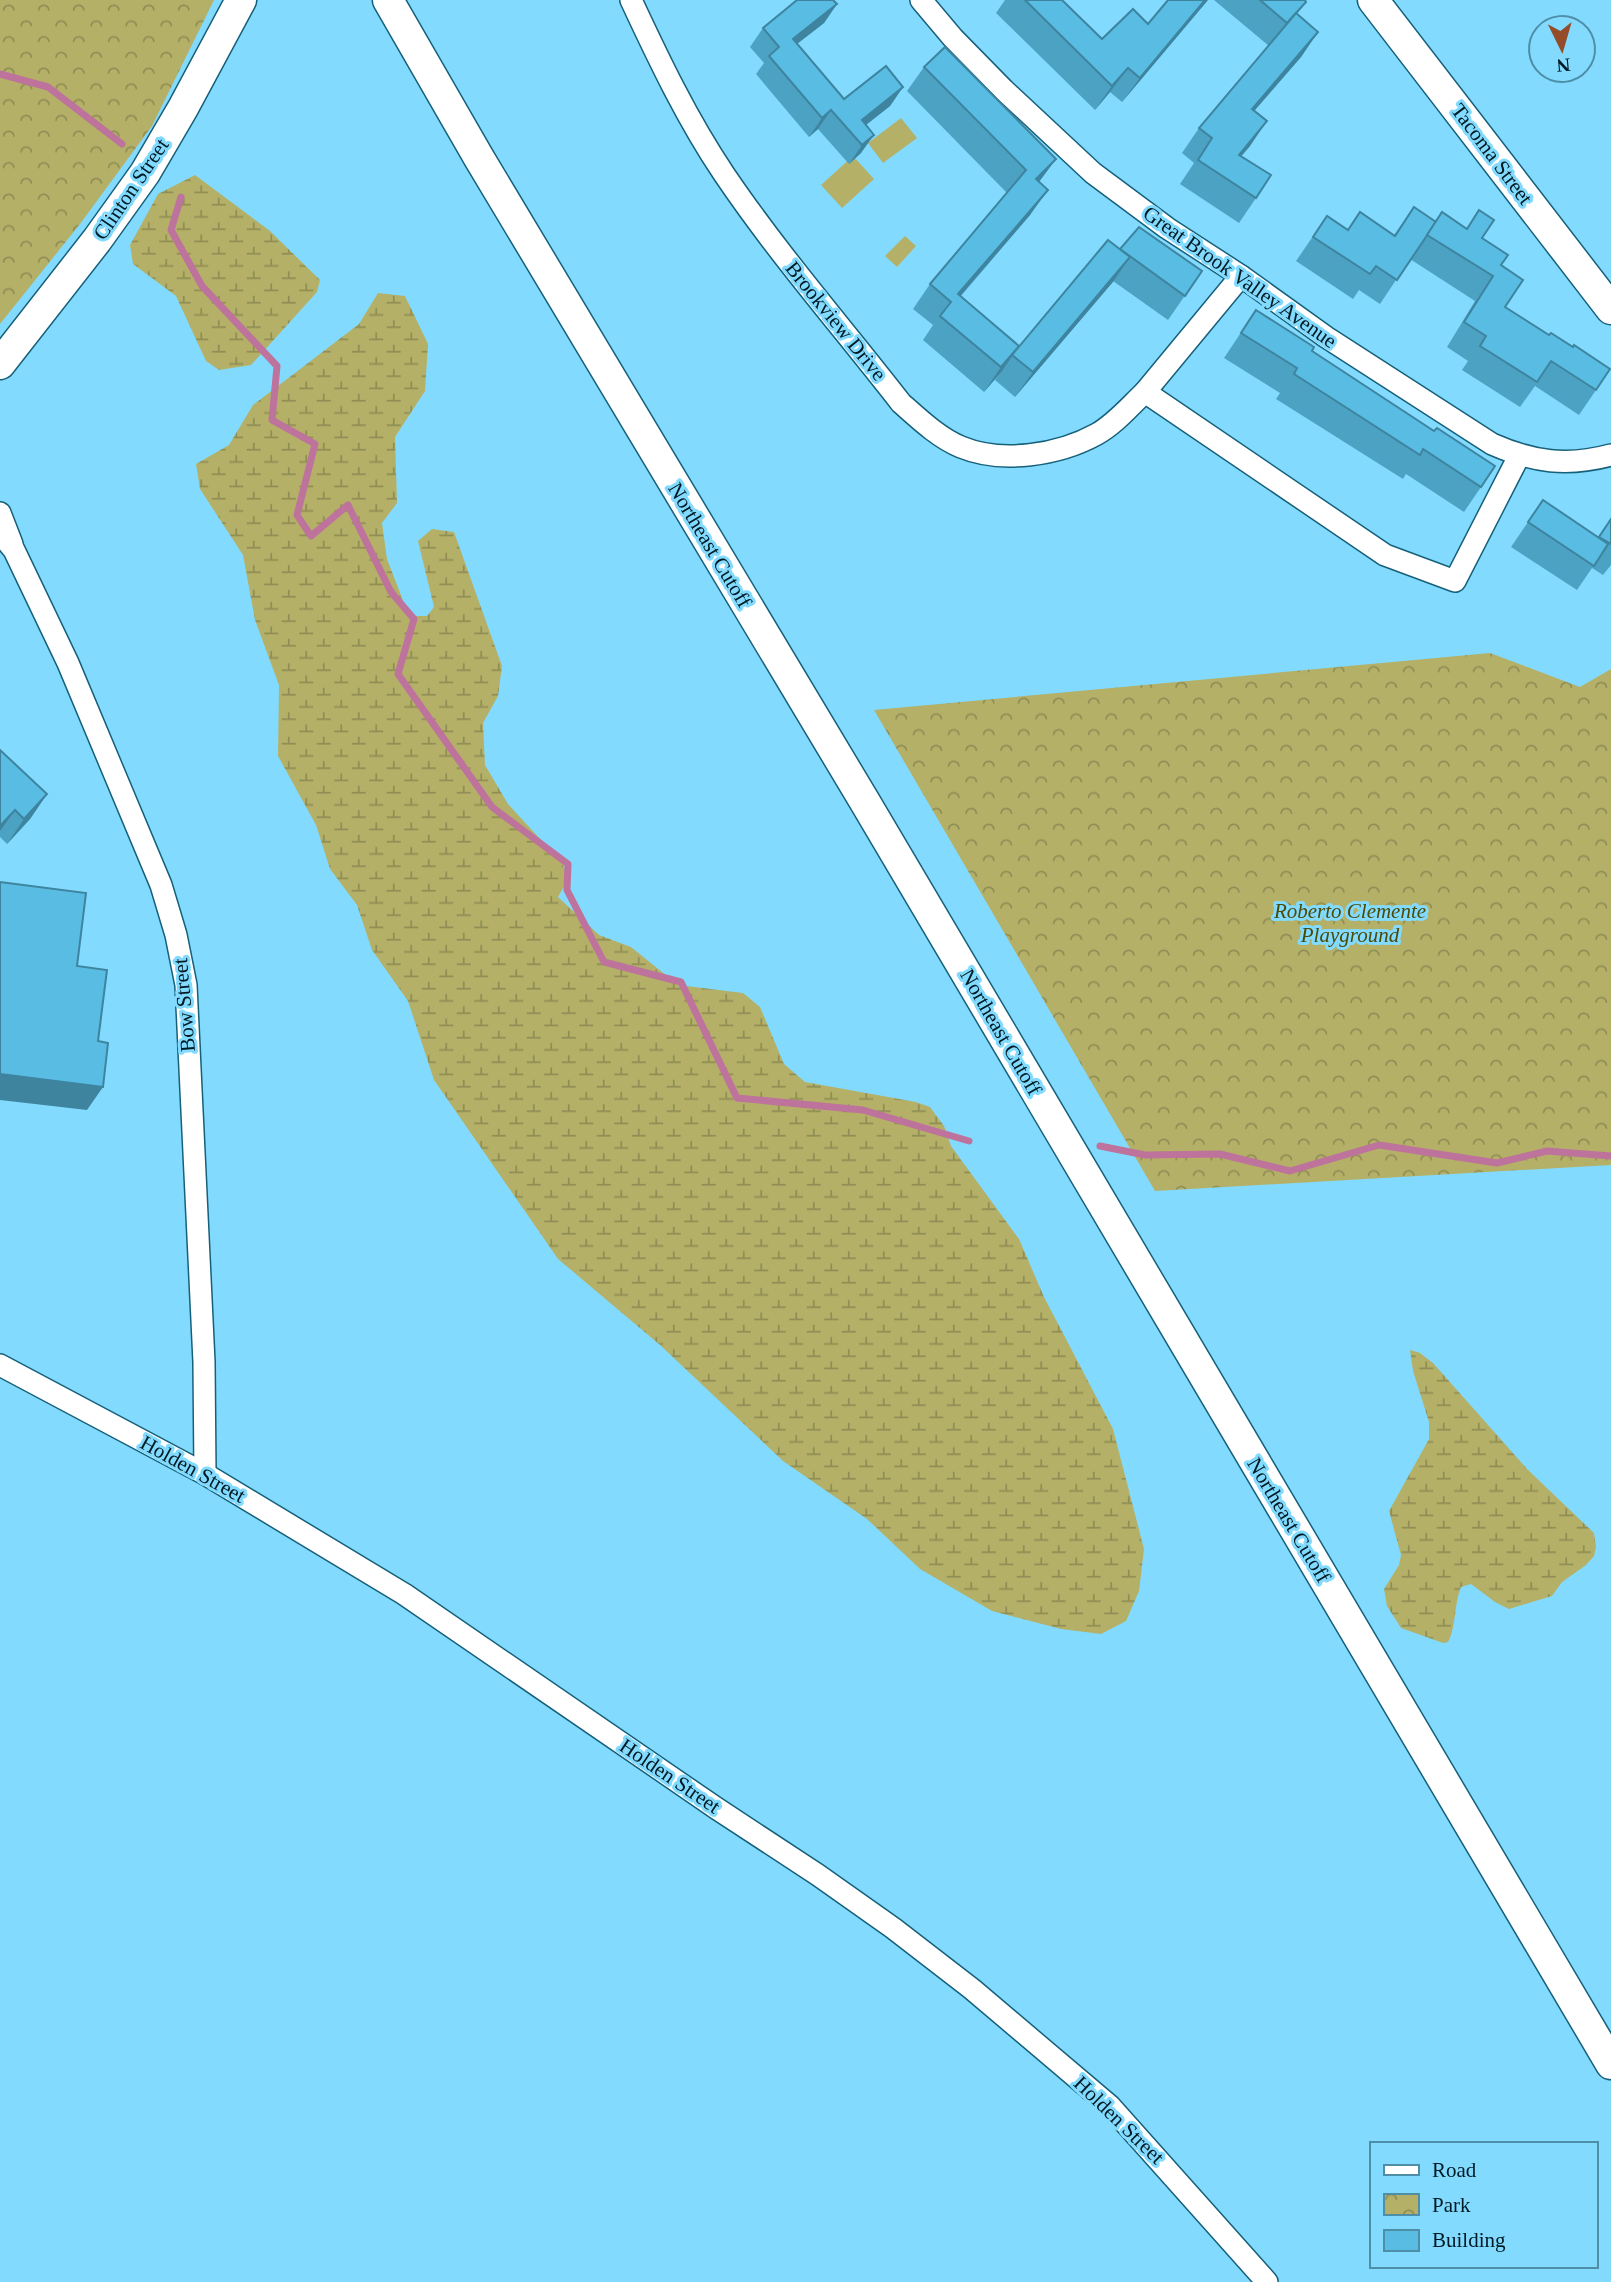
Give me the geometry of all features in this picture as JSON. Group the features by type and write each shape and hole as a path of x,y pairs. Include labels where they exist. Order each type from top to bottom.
{"main road":[{"name":"Clinton Street","path":"0,365 145,173 241,0"},
{"name":"Northeast Cutoff","path":"388,0 479,158 865,802 1611,2064"},
{"name":"Tacoma Street","path":"1373,0 1611,310"}],"street":[{"name":"Brookview Drive","path":"631,0 683,108 724,174 785,257 901,403 923,422 961,447 1011,455 1052,451 1099,433 1144,392 1241,276"},
{"name":"Great Brook Valley Avenue","path":"925,1 953,38 1093,173 1167,228 1241,276 1326,337 1492,444 1519,456 1545,462 1577,461 1611,455"},
{"path":"1144,392 1385,555 1455,581 1519,456"},
{"name":"Bow Street","path":"0,513 22,568"},
{"name":"Bow Street","path":"0,533 13,550 68,663 161,886 176,935 186,985 204,1362 205,1474"},
{"name":"Holden Street","path":"0,1365 205,1474 404,1594 893,1928 972,1989 1110,2106 1267,2282"}],"green space":[{"path":"0,0 214,0 152,126 80,224 0,324"},
{"path":"901,118 917,138 883,163 868,143"},
{"path":"853,156 874,179 842,208 821,185"},
{"path":"195,175 270,231 320,280 317,292 251,365 219,370 206,361 176,296 133,264 130,245 158,194"},
{"path":"905,236 916,246 897,267 885,256"},
{"path":"378,293 405,296 428,344 425,391 395,437 397,503 382,523 387,559 409,616 427,616 434,607 418,541 432,529 454,532 502,666 498,696 483,723 485,765 508,804 563,864 567,881 558,897 599,935 631,947 678,985 743,993 760,1007 784,1064 805,1082 916,1102 930,1107 944,1126 951,1146 1019,1239 1044,1297 1113,1429 1144,1549 1139,1591 1126,1621 1101,1634 1061,1629 992,1611 920,1569 867,1519 783,1461 660,1345 558,1259 434,1080 408,1001 372,950 357,905 330,869 316,825 278,756 279,685 255,620 243,555 200,489 196,464 229,445 253,405 359,324"},
{"name":"Roberto Clemente Playground","path":"1490,653 1580,687 1611,669 1611,1165 1155,1191 874,710"},
{"path":"1410,1350 1420,1353 1433,1363 1527,1469 1594,1533 1596,1547 1594,1556 1586,1565 1562,1582 1552,1596 1509,1609 1471,1584 1461,1587 1451,1636 1448,1642 1443,1643 1401,1628 1387,1606 1384,1589 1399,1565 1401,1555 1389,1511 1429,1439 1429,1422 1413,1371"}],"building":[{"path":"797,0 833,0 837,4 793,39 844,99 886,66 903,87 862,120 874,135 862,145 831,110 822,118 769,56 779,47 763,28"},
{"path":"1025,0 1062,0 1102,39 1133,9 1148,24 1168,0 1205,0 1140,78 1128,68 1112,86"},
{"path":"1260,0 1305,0 1306,2 1287,23"},
{"path":"1296,13 1318,32 1252,109 1267,121 1239,155 1271,175 1256,198 1198,160 1212,138 1199,128"},
{"path":"945,47 1056,159 1036,179 1048,190 958,294 1019,346 1001,367 940,316 951,302 930,284 1026,170 924,67"},
{"path":"1414,207 1436,222 1397,280 1376,266 1370,274 1313,237 1327,216 1348,230 1360,212 1395,236"},
{"path":"1479,210 1494,220 1482,238 1508,255 1501,265 1523,280 1505,307 1549,335 1551,333 1573,347 1574,345 1610,369 1596,390 1551,361 1537,382 1480,346 1486,336 1464,322 1493,276 1427,235 1442,212 1467,229"},
{"path":"1139,227 1202,271 1185,296 1120,249"},
{"path":"1108,240 1130,257 1033,372 1012,355"},
{"path":"1256,310 1314,347 1312,351 1434,431 1437,428 1495,466 1481,487 1423,449 1420,455 1294,374 1297,368 1241,333"},
{"path":"1543,500 1608,544 1594,566 1528,522"},
{"path":"1611,519 1611,544 1599,537"},
{"path":"0,750 47,794 24,819 15,810 0,826"},
{"path":"0,882 86,893 77,966 107,970 98,1041 108,1043 103,1087 0,1074"}],"waterway":[{"path":"0,74 48,87 122,144"},
{"path":"181,197 171,230 202,286 277,366 272,420 315,444 297,515 311,536 348,505 391,592 414,619 398,674 492,807 568,864 567,890 604,962 681,982 737,1098 863,1110 969,1141"},
{"path":"1100,1146 1145,1155 1220,1154 1290,1171 1379,1145 1497,1163 1547,1151 1611,1156"}]}
